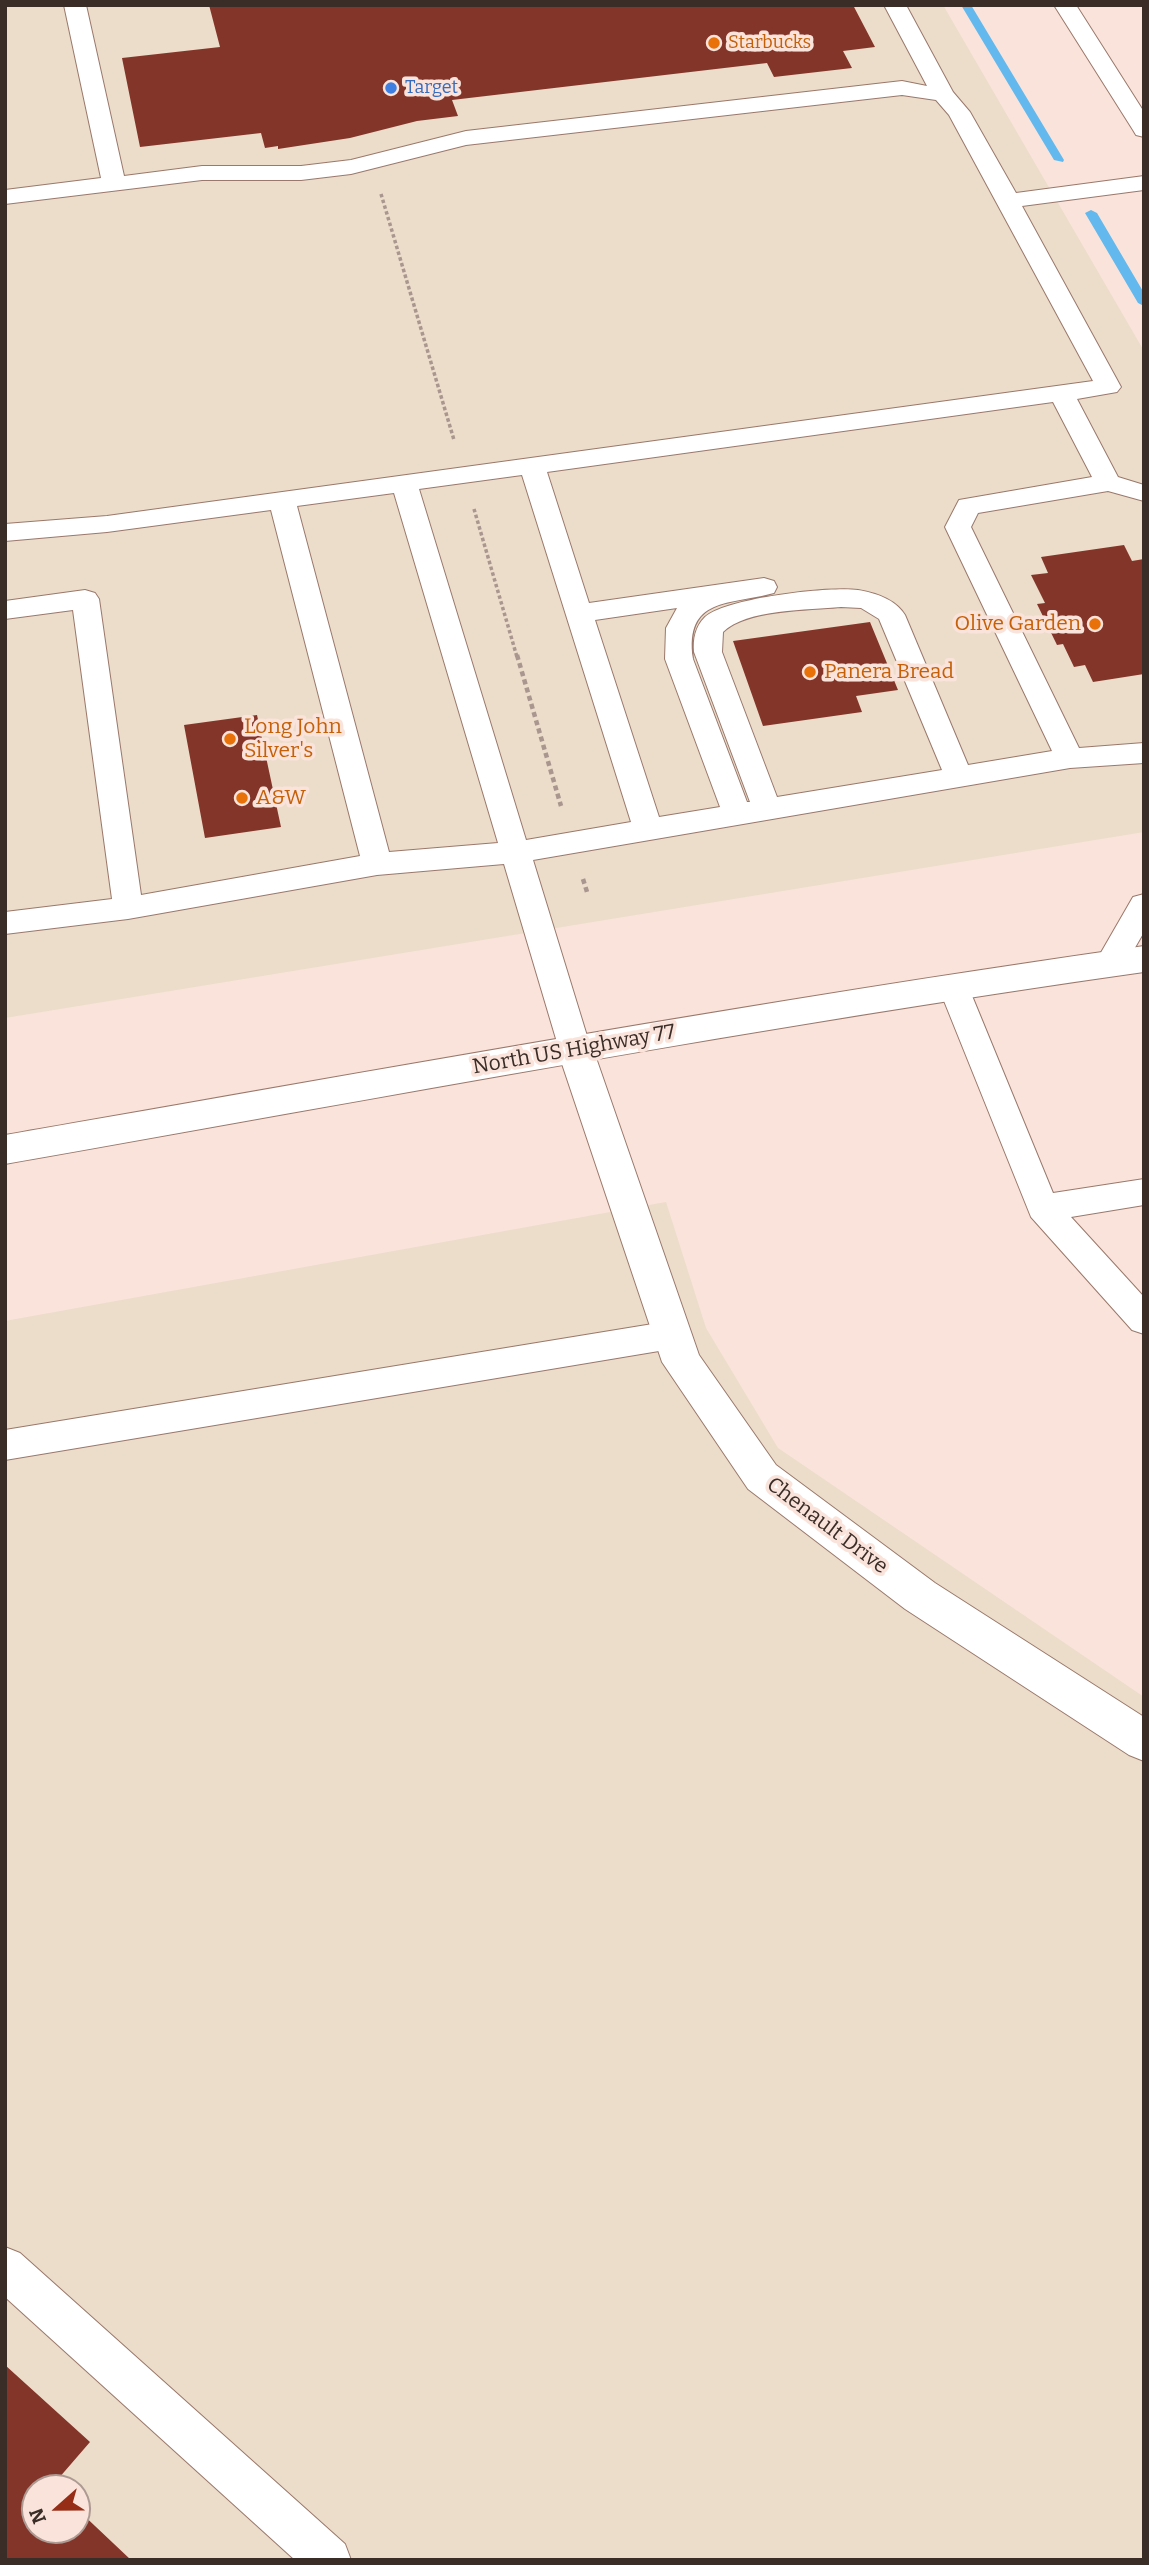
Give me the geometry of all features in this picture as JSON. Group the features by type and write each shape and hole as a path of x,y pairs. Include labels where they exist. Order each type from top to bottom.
{"main road":[{"name":"North US Highway 77","path":"5,1150 575,1049 953,986 1127,961"},
{"name":"Chenault Drive","path":"575,1049 682,1362 762,1477 919,1596 1144,1741"}],"lane":[{"path":"75,5 114,184"},
{"path":"5,533 107,524 1108,387 1009,202 958,112 943,95 895,5"},
{"path":"1065,5 1144,130"},
{"path":"5,197 221,172 301,173 372,163 466,138 902,88 943,95"},
{"path":"1009,202 1144,183"},
{"path":"1061,393 1108,484"},
{"path":"532,466 648,829"},
{"path":"404,483 518,852 575,1049"},
{"path":"1070,758 958,527 968,506 1108,484 1144,493"},
{"path":"282,500 377,864"},
{"path":"580,613 845,577 858,579 881,592 959,777"},
{"path":"724,593 695,606 683,619 677,631 677,644 680,659 737,814"},
{"path":"766,809 708,652 706,639 710,631 717,622 732,614 841,598 870,601 883,607 891,615"},
{"path":"5,610 85,599 128,908"},
{"path":"5,923 128,908 377,864 518,852 1070,758 1144,753"},
{"path":"1127,961 1144,905"},
{"path":"953,986 1043,1208 1144,1320"},
{"path":"1043,1208 1144,1192"},
{"path":"5,1445 671,1335"},
{"path":"5,2268 328,2560"}],"path":[{"path":"372,163 587,892"}],"shaded area":[{"path":"5,5 943,5 1144,351 1144,832 5,1018"},
{"path":"666,1202 706,1328 778,1448 1144,1697 1144,2560 5,2560 5,1321"}],"building":[{"name":"Target","path":"209,5 853,5 875,47 843,51 852,68 774,77 767,63 452,100 458,116 417,121 350,138 278,149 278,146 265,148 261,133 140,147 122,58 220,47"},
{"name":"Olive Garden","path":"1124,545 1132,561 1144,559 1144,674 1093,682 1085,665 1074,667 1063,644 1057,645 1037,604 1045,603 1031,575 1048,573 1041,557"},
{"name":"Panera Bread","path":"870,622 898,690 856,696 862,712 763,726 733,641"},
{"path":"257,715 281,827 205,838 184,725"},
{"path":"5,2365 90,2442 62,2474 21,2474 21,2544 91,2544 91,2522 131,2560 5,2560"}],"waterway":[{"path":"966,5 1059,160"},
{"path":"1091,213 1144,303"}],"place":[{"name":"Starbucks","path":"714,43"},
{"name":"Target","path":"391,88"},
{"name":"Olive Garden","path":"1095,624"},
{"name":"Panera Bread","path":"810,672"},
{"name":"Long John Silver's","path":"230,739"},
{"name":"A&W","path":"242,798"}]}
